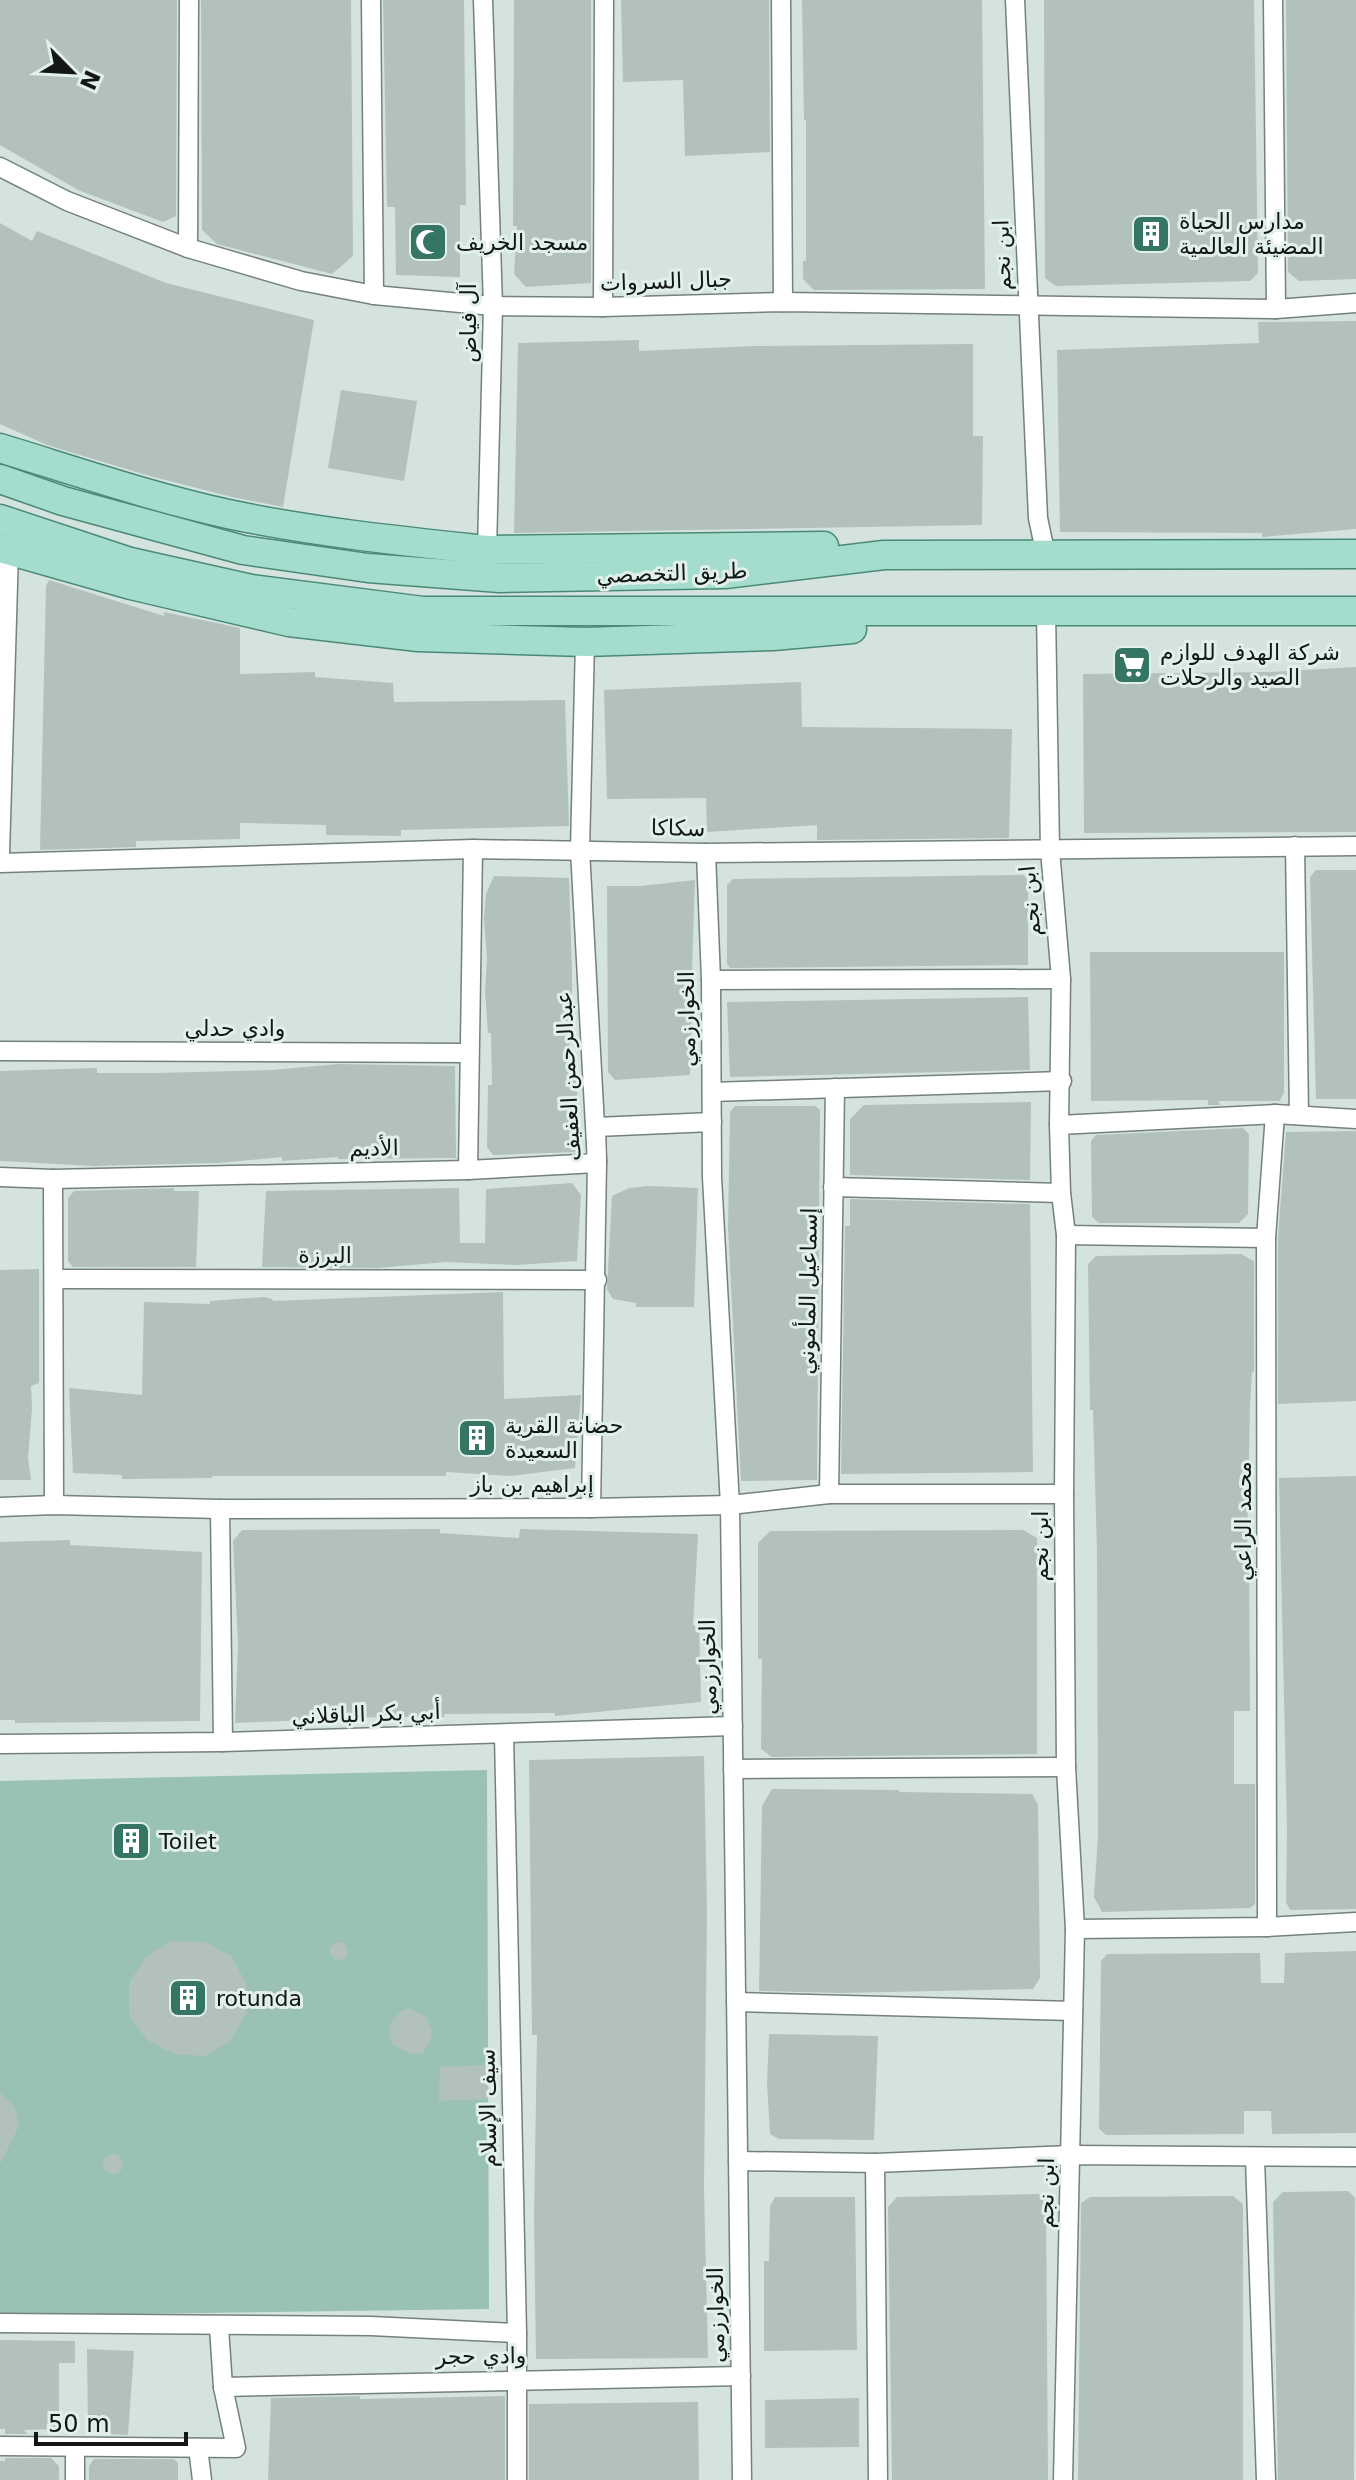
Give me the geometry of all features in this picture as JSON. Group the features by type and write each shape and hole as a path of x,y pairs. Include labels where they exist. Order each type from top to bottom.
{"main road":[{"path":"0,448 140,492 226,513 295,526 487,550 834,546 884,555"},
{"name":"طريق التخصصي","path":"0,479 63,501 243,550 368,568 500,578 725,574 884,555 1356,554"},
{"name":"طريق التخصصي","path":"0,519 130,562 251,589 423,611 1356,611"},
{"path":"4,549 131,585 289,622 418,637 585,642 773,636 1046,612"}],"street":[{"path":"188,248 189,0"},
{"path":"371,0 374,295"},
{"name":"آل فياض","path":"483,0 493,306 487,550"},
{"path":"603,307 604,0"},
{"path":"781,0 783,302"},
{"name":"ابن نجم","path":"1015,0 1038,518 1046,556"},
{"path":"1273,0 1276,309"},
{"name":"جبال السروات","path":"0,167 67,201 188,248 301,281 374,295 493,306 603,307 783,302 1276,309 1356,303"},
{"path":"0,854 4,549"},
{"name":"ابن نجم","path":"1046,612 1050,850 1061,979 1059,1125 1066,1235 1066,1767 1075,1929 1063,2480"},
{"name":"عبدالرحمن العفيف","path":"585,642 580,850 597,1163 591,1508"},
{"path":"1295,846 1299,1115"},
{"name":"سكاكا","path":"0,863 473,849 706,853 1356,846"},
{"path":"468,1170 473,849"},
{"name":"الخوارزمي","path":"706,853 711,980 712,1177 730,1505 742,2480"},
{"path":"711,980 1061,979"},
{"name":"وادي حدلي","path":"0,1051 469,1053"},
{"path":"712,1092 1062,1081"},
{"name":"إسماعيل المأموني","path":"829,1494 835,1088"},
{"path":"1059,1125 1275,1114 1356,1119"},
{"name":"محمد الراعي","path":"1267,1927 1266,1238 1275,1114"},
{"path":"597,1163 596,1127 712,1122"},
{"name":"الأديم","path":"0,1177 53,1179 468,1170 597,1163"},
{"path":"53,1179 54,1505"},
{"path":"833,1187 1061,1193"},
{"path":"1066,1235 1266,1238"},
{"name":"البرزة","path":"54,1279 597,1280"},
{"name":"إبراهيم بن باز","path":"0,1507 591,1508 730,1505 829,1494 1064,1494"},
{"path":"220,1509 223,1742"},
{"name":"أبي بكر الباقلاني","path":"0,1744 223,1742 733,1726"},
{"name":"سيف الإسلام","path":"504,1735 517,2333 517,2480"},
{"path":"733,1769 1066,1767"},
{"path":"1075,1929 1267,1927 1356,1922"},
{"path":"736,2002 1073,2011"},
{"path":"738,2161 875,2163 1071,2155 1356,2157"},
{"path":"1255,2158 1266,2480"},
{"path":"875,2163 878,2480"},
{"name":"وادي حجر","path":"0,2323 371,2326 517,2333"},
{"path":"0,2446 236,2448 223,2387 219,2327"},
{"name":"وادي حجر","path":"223,2387 741,2376"},
{"path":"75,2447 75,2480"},
{"path":"198,2448 202,2480"}],"green space":[{"path":"487,1770 489,2309 0,2316 0,1781"}],"building":[{"path":"0,0 177,0 176,216 163,222 78,190 0,145"},
{"path":"201,0 351,0 353,256 332,274 217,244 202,230"},
{"path":"383,0 464,0 466,205 460,205 460,277 396,275 395,207 387,207"},
{"path":"514,0 591,0 591,283 526,287 514,274 517,226 513,226"},
{"path":"621,0 769,0 770,152 685,156 683,80 623,82"},
{"path":"802,0 982,0 985,289 814,290 803,279 803,261 806,261 806,120"},
{"path":"1044,0 1254,0 1258,273 1250,281 1056,286 1045,278"},
{"path":"1286,0 1356,0 1356,279 1299,281 1288,272"},
{"path":"0,223 32,241 37,231 166,283 314,320 283,507 146,475 47,445 0,424"},
{"path":"1356,321 1356,529 1262,537 1262,533 1060,532 1057,350 1259,343 1258,322"},
{"path":"639,340 639,351 754,346 973,344 973,436 983,436 982,525 514,533 518,343"},
{"path":"341,390 417,401 404,481 328,468"},
{"path":"49,580 164,616 164,612 240,628 240,674 315,672 315,677 393,683 394,702 565,700 569,826 401,830 401,836 326,835 326,825 240,823 240,839 136,841 136,847 40,850 46,586"},
{"path":"1356,667 1356,832 1084,833 1083,674 1268,672"},
{"path":"801,682 802,727 1012,729 1009,838 817,840 817,825 707,832 706,798 607,799 604,690"},
{"path":"1316,870 1356,870 1356,1099 1316,1099 1310,877"},
{"path":"1024,875 1028,881 1028,965 730,968 727,964 727,885 733,879"},
{"path":"494,876 569,878 572,973 570,1080 577,1080 578,1149 575,1152 493,1155 487,1147 488,1085 492,1085 491,1033 488,1033 485,991 487,959 484,919 486,894"},
{"path":"695,880 690,971 690,1075 615,1080 608,1072 607,886"},
{"path":"1090,952 1284,952 1284,1092 1280,1101 1218,1101 1221,1105 1208,1105 1208,1100 1091,1101"},
{"path":"1028,997 1030,1070 730,1077 727,1002"},
{"path":"339,1064 455,1066 456,1158 338,1157 282,1161 282,1157 218,1163 93,1166 0,1161 0,1071 97,1068 97,1073 156,1073 272,1070"},
{"path":"1031,1102 1030,1180 850,1175 850,1119 864,1105"},
{"path":"735,1106 815,1106 820,1110 817,1480 741,1481 728,1227 730,1112"},
{"path":"1243,1128 1249,1134 1248,1214 1239,1223 1099,1223 1092,1217 1091,1141 1096,1135"},
{"path":"1356,1131 1356,1401 1278,1404 1278,1238 1286,1132"},
{"path":"572,1183 581,1195 577,1261 516,1265 446,1262 377,1268 262,1267 266,1191 459,1188 460,1243 485,1243 486,1189"},
{"path":"174,1188 174,1191 199,1191 196,1267 73,1267 68,1261 68,1198 74,1191"},
{"path":"629,1188 698,1188 694,1307 636,1307 636,1303 613,1299 607,1289 612,1196"},
{"path":"850,1199 1030,1204 1033,1472 841,1474 845,1226 850,1226"},
{"path":"1241,1254 1254,1261 1254,1372 1250,1405 1247,1554 1250,1711 1234,1711 1234,1784 1255,1784 1255,1904 1250,1908 1102,1912 1094,1897 1098,1836 1097,1553 1093,1410 1090,1410 1088,1264 1096,1256"},
{"path":"39,1269 39,1383 31,1386 28,1458 31,1480 0,1480 0,1270"},
{"path":"503,1292 504,1399 581,1395 575,1468 510,1476 446,1472 446,1476 122,1479 122,1475 73,1473 69,1388 142,1395 144,1302 210,1304 210,1301 264,1297 273,1301"},
{"path":"1356,1476 1356,1909 1290,1910 1286,1902 1279,1478"},
{"path":"440,1529 440,1533 519,1538 520,1529 698,1534 693,1626 699,1625 701,1702 555,1716 555,1713 444,1714 444,1717 235,1723 238,1644 233,1541 242,1530"},
{"path":"1023,1530 1037,1538 1037,1754 772,1757 761,1749 758,1543 770,1531"},
{"path":"70,1540 70,1545 202,1552 200,1721 15,1723 15,1720 0,1720 0,1542"},
{"path":"704,1756 707,1910 704,2188 708,2358 536,2359 534,2219 537,2035 532,2035 529,1760"},
{"path":"772,1789 1032,1794 1038,1805 1040,1978 1033,1989 840,1993 759,1991 762,1806"},
{"name":"Toilet","path":"131,1827 139,1831 143,1839 139,1847 131,1851 123,1847 119,1839 123,1831"},
{"path":"208,1830 215,1833 218,1840 215,1847 208,1850 201,1847 198,1840 201,1833"},
{"name":"rotunda","path":"171,1941 205,1942 231,1956 246,1983 247,2013 230,2041 205,2056 174,2054 147,2040 129,2015 129,1983 146,1957"},
{"path":"335,1942 343,1942 348,1951 346,1958 335,1960 330,1955 330,1947"},
{"path":"1356,1951 1356,2133 1272,2134 1271,2111 1244,2111 1244,2134 1106,2135 1099,2129 1101,1961 1107,1954 1260,1953 1261,1983 1284,1983 1285,1953"},
{"path":"410,2008 427,2018 432,2032 423,2053 411,2054 392,2044 389,2031 392,2020"},
{"path":"769,2034 878,2036 874,2140 779,2139 770,2134 767,2084"},
{"path":"488,2065 488,2099 439,2101 440,2067"},
{"path":"0,2092 15,2108 19,2126 0,2164"},
{"path":"113,2154 120,2157 123,2164 120,2171 113,2174 106,2171 103,2164 106,2157"},
{"path":"1348,2191 1355,2198 1354,2480 1278,2480 1273,2202 1283,2192"},
{"path":"1039,2194 1046,2204 1048,2480 892,2480 888,2207 897,2197"},
{"path":"1233,2196 1243,2204 1243,2480 1078,2480 1081,2203 1090,2197"},
{"path":"775,2197 855,2197 857,2350 764,2351 764,2261 769,2261 770,2206"},
{"path":"0,2340 75,2341 75,2363 59,2363 59,2429 5,2434 5,2429 0,2429"},
{"path":"87,2349 134,2351 128,2435 88,2433"},
{"path":"360,2396 360,2399 505,2396 505,2480 268,2480 271,2398"},
{"path":"859,2398 859,2447 765,2448 765,2400"},
{"path":"698,2402 699,2480 529,2480 529,2404"},
{"path":"5,2458 51,2458 59,2466 59,2480 0,2480 0,2461 5,2461"},
{"path":"94,2459 174,2459 178,2463 178,2480 89,2480 89,2466"}],"place":[{"name":"مدارس الحياة المضيئة العالمية","path":"1151,234"},
{"name":"مسجد الخريف","path":"428,242"},
{"name":"شركة الهدف للوازم الصيد والرحلات","path":"1132,665"},
{"name":"حضانة القرية السعيدة","path":"477,1438"},
{"name":"Toilet","path":"131,1841"},
{"name":"rotunda","path":"188,1998"}]}
